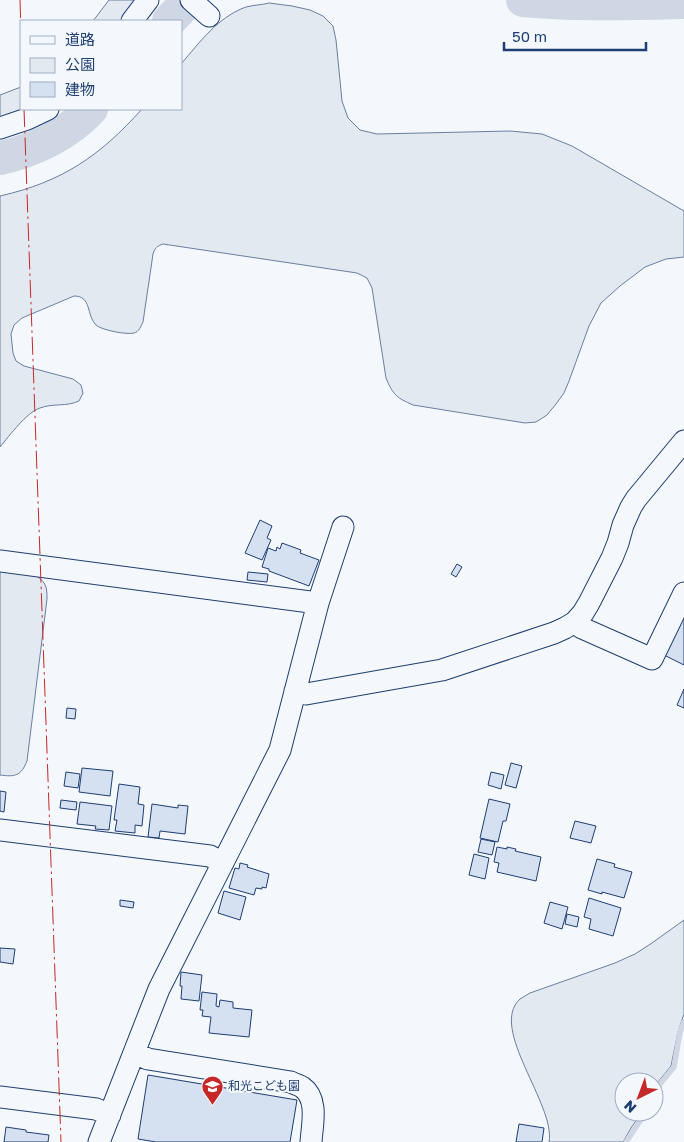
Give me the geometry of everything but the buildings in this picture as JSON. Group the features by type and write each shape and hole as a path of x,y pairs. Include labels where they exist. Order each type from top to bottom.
{"street":[{"path":"133,20 148,0"},
{"path":"191,0 208,16"},
{"path":"0,128 46,110"},
{"path":"295,691 306,694 442,670 554,633 575,622 589,603 612,558 631,507 684,441"},
{"path":"99,1142 159,989 280,750 318,602 343,527"},
{"path":"0,562 318,602"},
{"path":"575,622 582,628 652,659 684,593"},
{"path":"0,830 210,856 223,862"},
{"path":"134,1053 148,1059 291,1082 302,1087 310,1096 313,1108 311,1142"},
{"path":"0,1097 96,1109 110,1115"}],"green space":[{"path":"109,0 137,0 123,20 94,20"},
{"path":"269,3 292,6 310,10 323,16 333,26 342,101 348,118 360,130 377,134 510,131 542,134 572,146 684,211 684,257 666,259 645,267 601,303 589,326 564,393 547,415 536,422 525,423 413,405 396,395 386,378 372,288 367,278 357,273 163,244 156,248 153,254 143,322 140,329 136,332 120,333 99,327 93,321 84,299 74,296 22,318 14,325 11,334 16,361 24,366 73,379 81,385 83,393 79,401 74,403 40,408 35,411 18,425 0,447 0,196 42,183 78,165 111,140 141,110 182,110 182,63 218,24 236,11 246,7"},
{"path":"20,87 20,110 26,110 0,119 0,95"},
{"path":"0,569 26,572 38,577 43,581 47,594 27,761 20,773 10,776 0,775"},
{"path":"684,920 684,1014 671,1066 664,1075 664,1072 614,1072 614,1122 635,1122 623,1142 549,1142 548,1126 543,1108 517,1047 512,1028 512,1012 520,999 530,993 615,963 635,954"}],"waterway":[{"path":"177,0 183,6"},
{"path":"170,20 189,0"},
{"path":"523,0 583,3 684,2"},
{"path":"0,158 25,151 61,134 90,110"},
{"path":"664,1079 674,1067 680,1032 684,1022"},
{"path":"626,1142 639,1122"}],"power":[{"path":"20,0 21,20"},
{"path":"24,110 61,1142"}],"place":[{"name":"和光こども園","path":"212,1105"}]}
